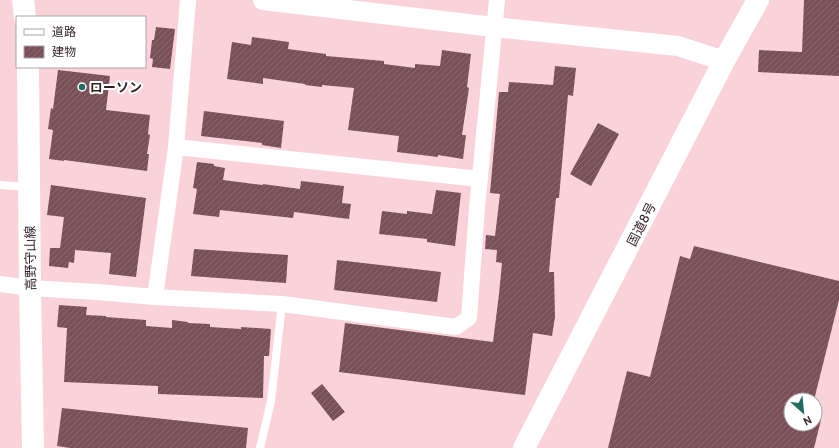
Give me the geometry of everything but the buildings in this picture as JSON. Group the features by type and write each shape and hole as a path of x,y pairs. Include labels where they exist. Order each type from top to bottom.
{"main road":[{"path":"23,0 25,16"},
{"name":"国道8号","path":"524,448 724,61 758,0"},
{"name":"高野守山線","path":"28,68 33,448"}],"street":[{"path":"155,297 176,147 188,0"},
{"path":"263,0 494,27 678,46 724,61"},
{"path":"0,284 30,288 155,297 282,304 456,327 469,318 480,179 497,0"},
{"path":"176,147 480,179"}],"lane":[{"path":"0,185 29,188"},
{"path":"260,448 271,402 282,304"}],"place":[{"name":"ローソン","path":"82,87"}]}
